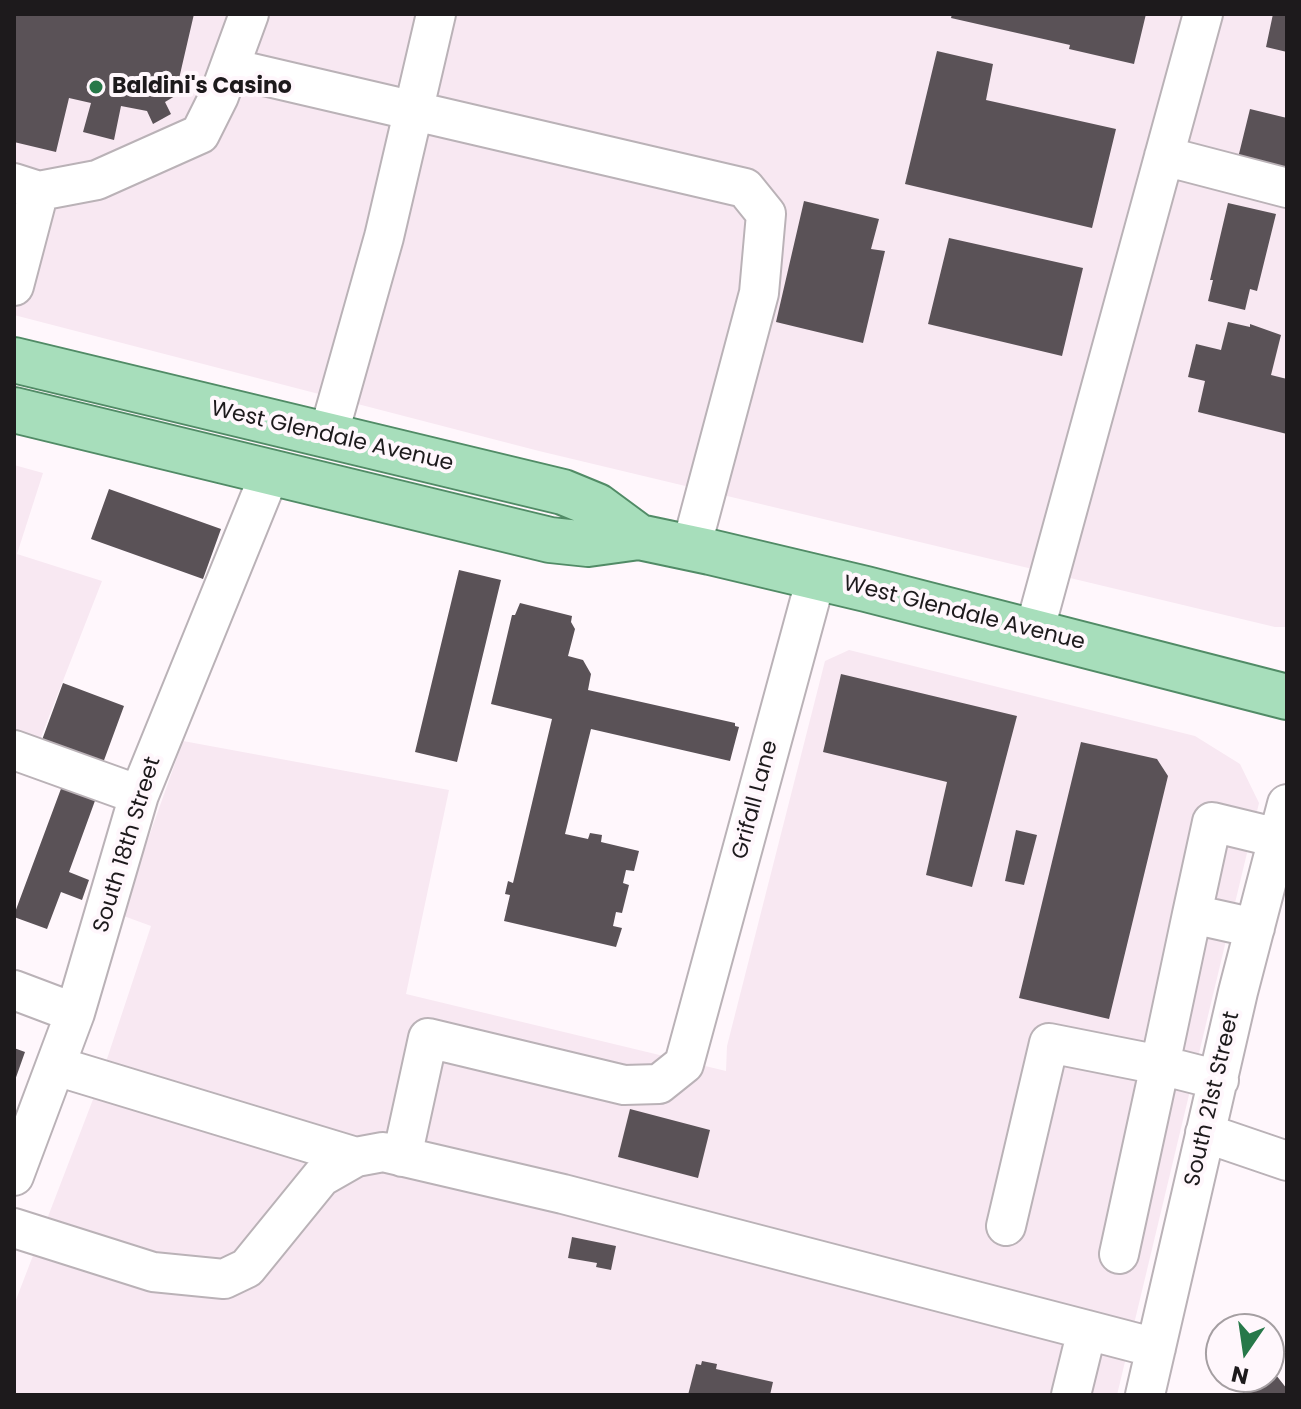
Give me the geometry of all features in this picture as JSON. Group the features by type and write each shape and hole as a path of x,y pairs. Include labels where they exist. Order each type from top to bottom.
{"main road":[{"name":"West Glendale Avenue","path":"14,360 563,492 597,506 639,537"},
{"name":"West Glendale Avenue","path":"20,413 550,540 588,544 639,537 691,548 1287,697"}],"street":[{"path":"14,286 26,187 97,180 200,134 230,68 249,14"},
{"path":"328,436 384,237 436,14"},
{"path":"1034,632 1203,14"},
{"path":"230,68 745,188 766,214 759,293 691,548"},
{"path":"1164,156 1287,188"},
{"name":"South 18th Street","path":"14,1176 75,1013 139,795 270,473"},
{"name":"Grifall Lane","path":"402,1157 428,1038 624,1085 659,1084 684,1064 816,578"},
{"path":"14,750 139,795"},
{"path":"1119,1254 1212,822 1282,821"},
{"name":"South 21st Street","path":"1145,1395 1205,1133 1282,821"},
{"path":"1192,914 1255,928"},
{"path":"14,990 75,1013"},
{"path":"1006,1226 1049,1043 1219,1080"},
{"path":"56,1066 356,1157"},
{"path":"1205,1133 1287,1161"},
{"path":"14,1228 153,1272 224,1279 247,1268 321,1177 356,1157 383,1152 563,1194 1156,1348"},
{"path":"1071,1395 1087,1330"}],"shaded area":[{"path":"14,14 1287,14 1287,627 1275,627 539,451 14,315"},
{"path":"14,465 43,473 17,554 102,581 39,742 14,732"},
{"path":"849,650 1195,736 1240,764 1259,803 1117,1395 14,1395 14,1305 97,1089 151,926 121,915 183,741 449,790 406,994 726,1071 727,1046 825,661"}],"building":[{"name":"Baldini's Casino","path":"14,14 194,14 175,96 165,102 171,114 153,124 147,111 121,106 114,140 83,132 91,103 69,98 56,152 14,142"},
{"path":"952,14 1146,14 1134,64 1069,49 1070,45 951,18"},
{"path":"1273,14 1287,14 1287,52 1266,47"},
{"path":"937,51 993,64 986,100 1116,129 1092,228 905,184"},
{"path":"1250,109 1287,118 1287,174 1237,162"},
{"path":"804,201 879,219 871,249 885,251 863,343 776,322"},
{"path":"1228,203 1276,214 1257,291 1250,289 1245,310 1208,301"},
{"path":"949,238 1083,268 1062,356 928,324"},
{"path":"1228,322 1250,327 1250,324 1281,335 1271,375 1287,379 1287,434 1198,412 1205,381 1188,377 1196,344 1221,350"},
{"path":"109,489 221,529 203,579 91,539"},
{"path":"459,570 501,580 457,762 415,752"},
{"path":"520,603 572,616 575,629 568,656 583,660 591,674 588,690 735,723 739,727 730,761 591,729 565,834 588,839 590,833 602,835 601,842 639,851 634,871 626,870 623,883 629,885 622,913 616,912 613,926 622,928 616,947 504,921 510,895 505,894 508,881 513,883 552,719 491,704 512,615 515,615"},
{"path":"841,674 1017,716 972,887 926,875 947,782 823,752"},
{"path":"63,683 124,706 103,763 42,740"},
{"path":"1081,742 1157,759 1168,776 1109,1019 1019,998"},
{"path":"62,786 96,798 69,872 89,880 82,900 61,892 47,929 14,915"},
{"path":"1016,830 1037,835 1024,885 1005,881"},
{"path":"14,1048 25,1052 14,1083"},
{"path":"630,1109 710,1130 698,1178 618,1157"},
{"path":"572,1237 616,1246 611,1270 596,1267 597,1263 568,1258"},
{"path":"702,1361 717,1364 716,1369 773,1382 770,1395 688,1395 696,1364 701,1365"},
{"path":"1285,1386 1287,1389 1287,1395 1243,1393 1285,1393"}],"place":[{"name":"Baldini's Casino","path":"96,87"}]}
